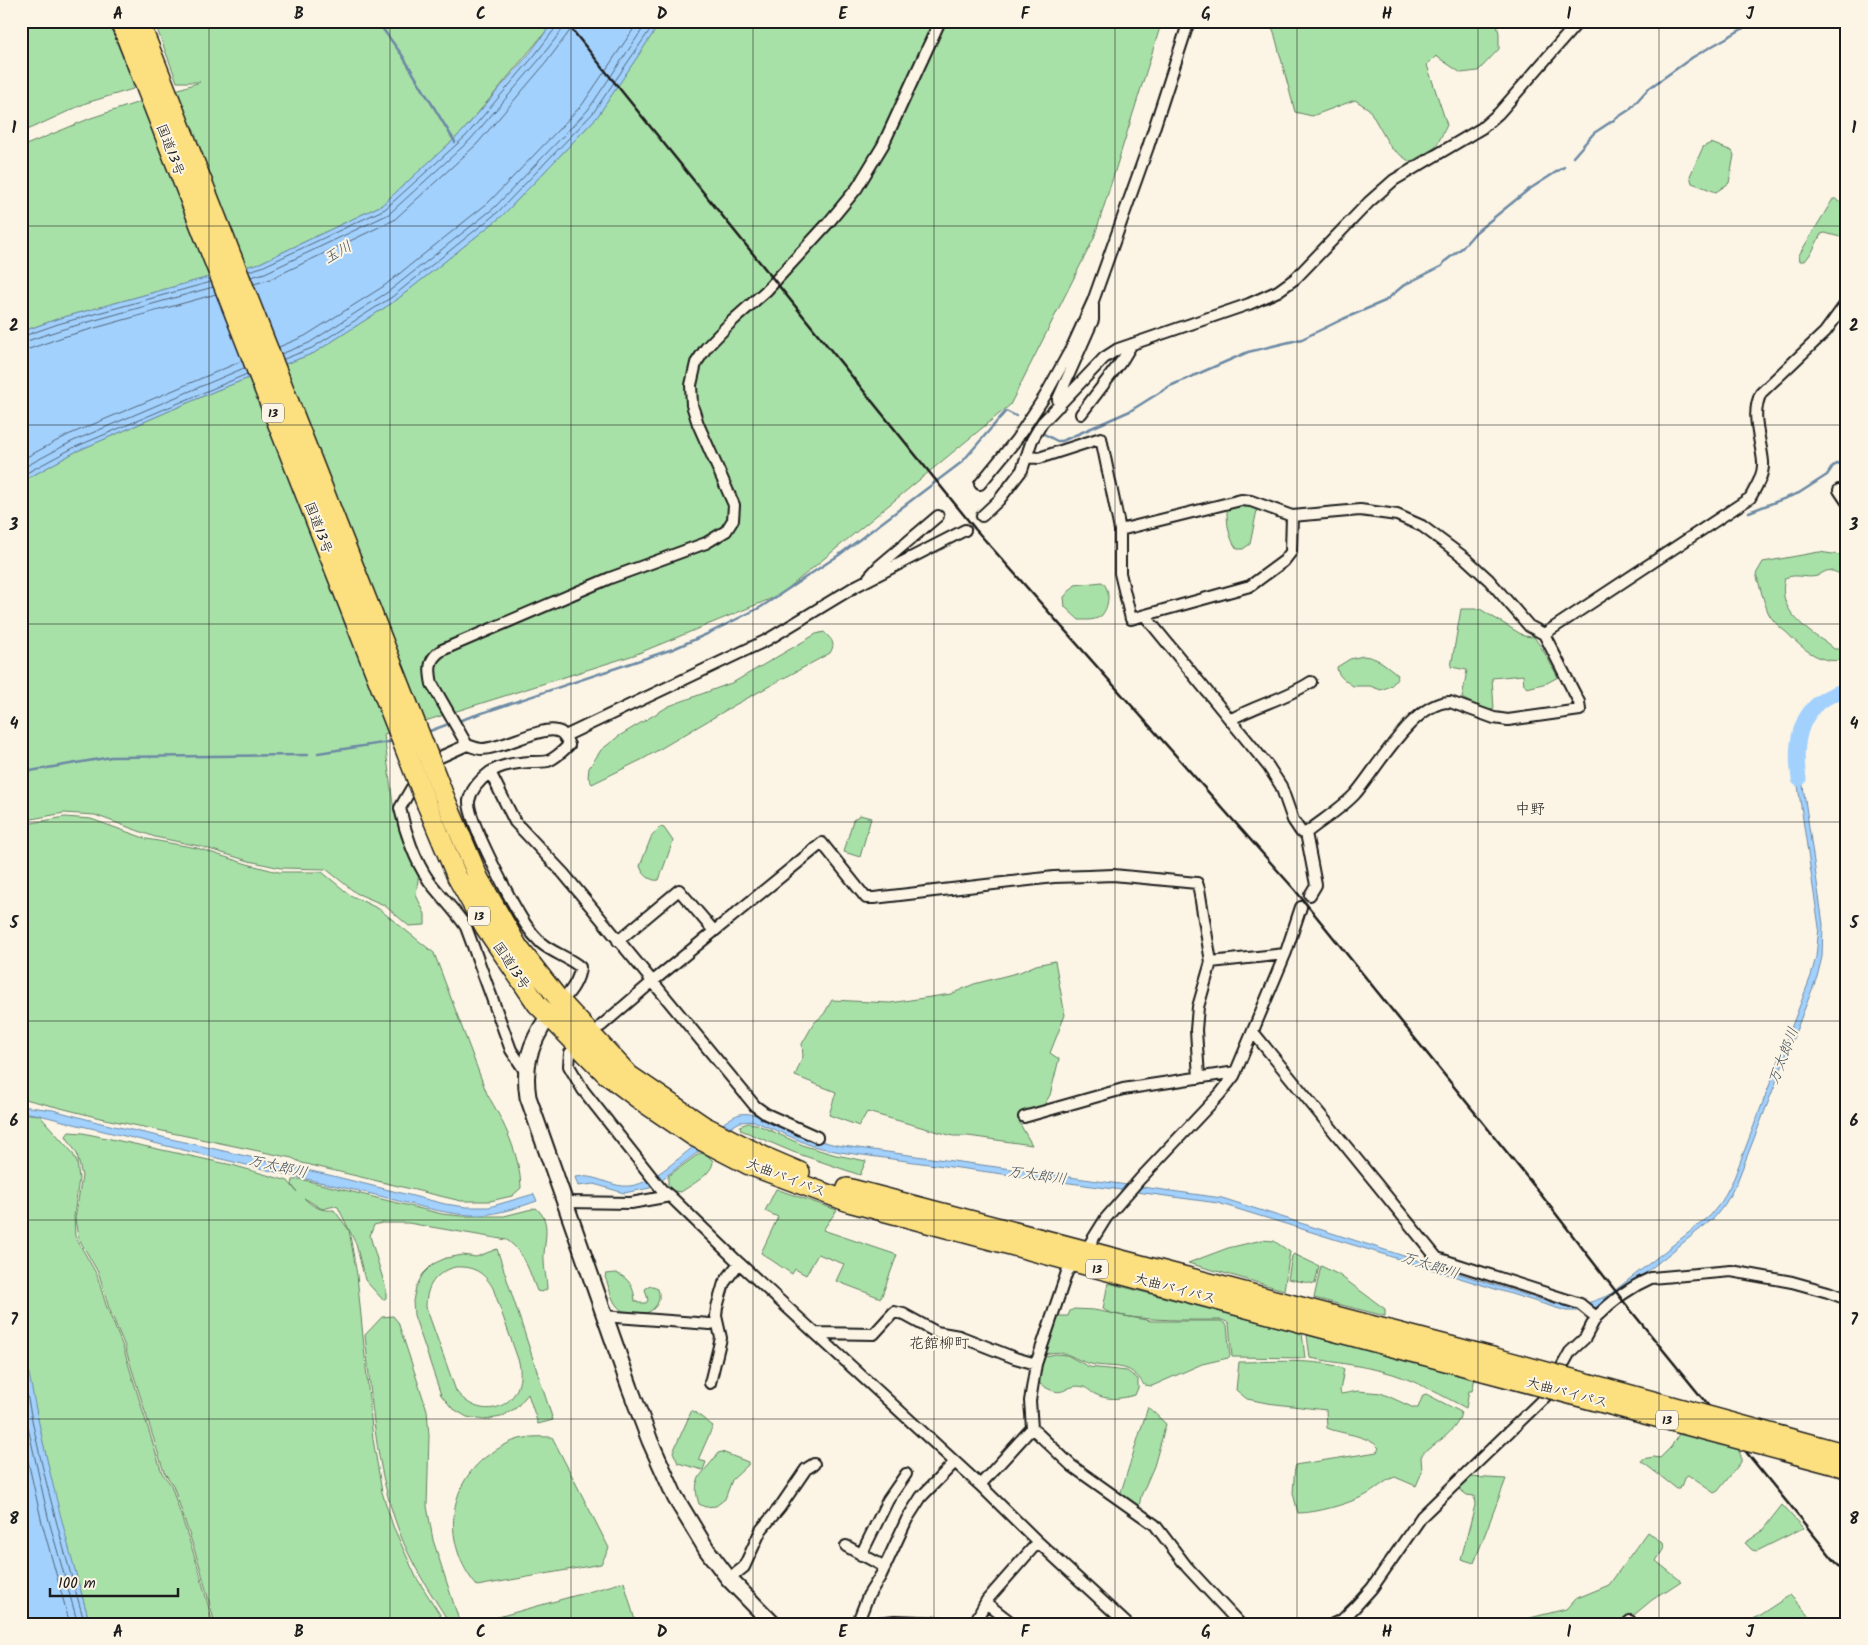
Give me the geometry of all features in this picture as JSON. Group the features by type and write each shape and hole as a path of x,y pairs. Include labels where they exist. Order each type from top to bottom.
{"highway":[{"name":"国道13号","path":"120,21 427,805 457,877 464,907 485,927 537,1004 548,1017"},
{"name":"国道13号","path":"139,21 444,796 479,879 518,947 561,1002"},
{"name":"大曲バイパス","path":"561,1002 629,1074 711,1137"},
{"name":"大曲バイパス","path":"548,1017 607,1075 640,1100 711,1137 826,1183 1080,1256 1490,1365 1847,1454"},
{"name":"大曲バイパス","path":"1490,1365 1847,1468"}],"street":[{"path":"467,745 432,684 430,667 434,655 610,578 706,543 726,531 732,522 734,505 698,424 692,405 692,385 696,363 706,348 730,322 767,290 857,188 883,145 940,21"},
{"path":"980,484 1016,440 1045,396 1093,301 1148,147 1189,21"},
{"path":"982,516 999,500 1022,470 1032,440 1042,423 1104,358 1118,349 1250,304 1278,291 1296,278 1369,202 1394,180 1482,128 1499,113 1579,21"},
{"path":"1059,406 1058,399 1093,320 1093,301"},
{"path":"1544,634 1750,498 1760,480 1763,463 1756,413 1757,400 1761,393 1824,332 1847,302"},
{"path":"1081,414 1123,359 1132,344"},
{"path":"1027,457 1040,458 1101,438 1120,530 1120,573 1131,620 1250,586 1284,561 1291,552 1292,516"},
{"path":"1839,490 1847,502"},
{"path":"1120,530 1242,500 1251,501 1292,516 1360,510 1397,515 1422,526 1465,558 1489,580 1529,626 1544,634 1579,702 1580,710 1508,720 1494,718 1450,702 1444,702 1432,707 1399,736 1355,794 1306,832 1301,832 1293,820 1281,786 1268,766 1146,617"},
{"path":"865,582 879,566 938,516"},
{"path":"565,736 767,640 865,582 965,530"},
{"path":"1230,720 1244,712 1283,698 1311,682"},
{"path":"525,1071 511,1050 466,927 464,907 429,880 405,832 400,808 411,789 438,758 467,745 481,749 499,746 549,730 559,731 565,736 569,745 563,752 547,761 504,766 490,772 478,782 469,801 470,810 484,846 526,926 541,943 556,954 573,961 580,967 576,983 548,1017 532,1048 525,1071 528,1097 566,1202 603,1316 650,1440 675,1497 707,1550 729,1579 773,1624"},
{"path":"490,772 515,822 564,874 755,1106 766,1114 817,1137"},
{"path":"1306,832 1316,886 1310,895"},
{"path":"601,1026 822,843 866,898 1054,877 1113,875 1197,883 1211,962 1198,1007 1196,1030 1199,1078"},
{"path":"618,941 678,890 714,931"},
{"path":"1240,1624 1187,1567 1155,1525 1072,1466 1032,1428 1030,1401 1036,1364 1067,1272 1106,1218 1220,1094 1236,1072 1286,954 1301,906"},
{"path":"1211,962 1286,954"},
{"path":"1253,1032 1437,1258 1580,1304 1593,1313"},
{"path":"570,1054 569,1066 582,1090 666,1193 954,1463 980,1485 1126,1624"},
{"path":"1024,1117 1123,1089 1236,1072"},
{"path":"566,1202 631,1203 666,1193"},
{"path":"710,1383 721,1338 716,1316 717,1308 724,1283 739,1263"},
{"path":"1333,1624 1342,1620 1372,1588 1422,1516 1545,1397 1570,1352 1585,1338 1593,1313 1639,1283 1651,1278 1731,1271 1792,1282 1847,1299"},
{"path":"815,1333 874,1334 894,1312 903,1314 936,1332 960,1336 1015,1358 1036,1364"},
{"path":"603,1316 710,1324 717,1322"},
{"path":"980,1485 1032,1428"},
{"path":"858,1624 868,1596 885,1567 907,1519 921,1497 954,1463"},
{"path":"729,1579 744,1567 761,1530 806,1470 814,1464"},
{"path":"861,1554 888,1500 906,1474"},
{"path":"974,1624 986,1603 1038,1542"},
{"path":"846,1546 885,1567"},
{"path":"986,1603 1014,1624"},
{"path":"870,1624 895,1621 967,1624"}],"green space":[{"path":"33,21 108,21 133,82 133,89 86,103 21,133 21,27"},
{"path":"154,21 549,21 552,24 462,132 382,205 260,263 57,319 21,332 21,147 91,118 200,82 177,82"},
{"path":"663,21 1162,21 1094,238 1010,405 780,595 634,655 384,734 393,804 401,837 419,872 416,895 425,914 425,925 409,926 384,905 356,893 326,869 281,868 249,861 199,846 155,837 95,815 64,813 21,821 21,482 75,452 215,391 314,353 395,301 502,216 597,117"},
{"path":"1269,21 1496,21 1499,33 1499,49 1478,71 1461,73 1436,56 1427,65 1447,125 1436,147 1410,162 1391,148 1369,109 1355,100 1312,116 1295,112 1274,32"},
{"path":"1711,143 1732,151 1734,155 1729,183 1716,192 1692,183 1690,176 1703,147"},
{"path":"1833,199 1843,204 1844,209 1844,225 1840,237 1825,233 1821,234 1805,261 1800,261 1799,255"},
{"path":"1252,503 1257,510 1250,544 1243,549 1237,549 1229,530 1227,509 1231,506"},
{"path":"1819,552 1847,556 1847,575 1826,571 1813,577 1793,576 1785,578 1785,601 1792,614 1812,633 1834,649 1847,649 1847,659 1838,661 1821,658 1806,650 1778,625 1768,612 1756,574 1763,562"},
{"path":"1102,582 1107,589 1108,598 1104,612 1100,617 1091,620 1079,620 1065,607 1064,597 1075,585"},
{"path":"1461,609 1480,609 1524,636 1534,637 1558,677 1547,683 1527,688 1524,685 1523,675 1492,678 1494,709 1488,711 1462,698 1467,670 1451,667"},
{"path":"824,632 832,642 833,647 830,653 733,706 643,759 592,784 588,777 589,768 601,750 619,736 669,706 734,682 816,634"},
{"path":"1363,656 1378,660 1398,675 1394,683 1381,690 1370,686 1353,686 1342,678 1337,667 1350,659"},
{"path":"860,815 871,818 860,857 844,852 853,820"},
{"path":"65,817 91,819 147,839 197,848 278,872 322,872 350,895 379,909 434,953 487,1094 510,1139 518,1163 521,1188 512,1196 490,1201 461,1201 302,1163 292,1158 100,1118 21,1098 21,825"},
{"path":"660,827 664,828 673,841 659,880 653,880 647,877 640,866 652,835"},
{"path":"1055,961 1065,1015 1050,1053 1059,1059 1050,1095 1044,1105 1021,1114 1020,1124 1032,1145 968,1136 953,1136 867,1112 859,1126 829,1115 836,1092 795,1076 803,1056 802,1044 814,1023 824,1014 832,1000 890,1003 951,994 974,984"},
{"path":"21,1113 39,1115 72,1152 77,1162 79,1178 74,1216 75,1236 97,1275 106,1305 123,1347 162,1473 171,1485 198,1567 213,1624 90,1624 60,1519 30,1385 21,1328"},
{"path":"748,1123 756,1124 805,1146 866,1161 860,1175 793,1152 741,1130 740,1126"},
{"path":"69,1132 83,1133 232,1165 288,1181 297,1192 292,1185 293,1180 300,1179 442,1214 504,1216 536,1208 541,1214 546,1226 544,1261 547,1289 542,1292 537,1291 522,1257 507,1240 408,1223 382,1223 374,1225 370,1236 386,1289 386,1298 383,1300 365,1280 356,1244 338,1207 322,1209 304,1198 318,1208 325,1210 334,1210 349,1230 357,1275 373,1439 382,1492 393,1526 416,1577 446,1624 215,1624 200,1567 173,1485 164,1472 124,1344 109,1308 99,1274 78,1237 75,1219 82,1176 77,1154 66,1136"},
{"path":"700,1153 707,1155 713,1161 706,1175 681,1192 674,1191 668,1185 668,1176"},
{"path":"776,1189 837,1210 823,1230 897,1255 881,1298 836,1281 844,1264 818,1254 806,1275 795,1269 792,1274 761,1253 778,1217 765,1211"},
{"path":"1262,1240 1274,1241 1290,1252 1284,1290 1188,1263 1228,1248"},
{"path":"497,1249 553,1420 538,1424 528,1394 516,1408 501,1417 484,1420 467,1417 452,1408 441,1395 414,1315 413,1301 416,1287 423,1274 433,1264 446,1258 463,1255 476,1257","holes":["455,1267 477,1271 486,1278 493,1288 519,1362 520,1377 517,1390 501,1406 490,1409 478,1407 467,1402 456,1391 426,1307 426,1299 433,1281 442,1273"]},
{"path":"1294,1254 1319,1266 1315,1284 1288,1279"},
{"path":"1321,1266 1339,1275 1385,1309 1385,1316 1314,1298"},
{"path":"616,1273 630,1284 635,1301 639,1303 646,1303 648,1300 645,1289 650,1286 658,1289 659,1297 657,1304 652,1310 638,1315 623,1311 617,1306 605,1277 606,1274"},
{"path":"1108,1283 1302,1333 1305,1358 1232,1357 1229,1323 1222,1320 1141,1318 1112,1313 1103,1309"},
{"path":"1074,1309 1094,1310 1151,1321 1221,1321 1227,1325 1230,1356 1202,1364 1152,1386 1144,1385 1137,1376 1127,1369 1091,1364 1065,1353 1046,1354 1043,1351 1054,1322 1058,1316 1068,1316 1070,1311"},
{"path":"393,1316 398,1322 427,1410 429,1436 427,1506 433,1540 458,1617 458,1624 451,1624 449,1622 415,1566 399,1531 385,1483 376,1434 365,1335 382,1317"},
{"path":"1307,1335 1475,1378 1472,1391 1469,1391 1466,1408 1421,1385 1393,1374 1310,1358"},
{"path":"1055,1354 1067,1355 1089,1367 1127,1371 1138,1379 1138,1388 1135,1395 1108,1398 1098,1396 1084,1387 1077,1386 1060,1392 1049,1389 1040,1384 1039,1377 1043,1357"},
{"path":"1293,1361 1322,1363 1344,1369 1341,1394 1358,1391 1381,1393 1414,1408 1418,1408 1423,1395 1426,1394 1461,1412 1452,1430 1423,1453 1421,1457 1422,1472 1416,1486 1395,1477 1368,1494 1349,1502 1323,1510 1298,1513 1293,1493 1295,1465 1377,1452 1379,1448 1369,1440 1327,1428 1326,1410 1247,1399 1236,1390 1239,1362"},
{"path":"1148,1407 1166,1424 1154,1466 1141,1496 1139,1507 1120,1495"},
{"path":"692,1410 713,1426 698,1460 706,1462 703,1470 678,1463 673,1452"},
{"path":"1680,1432 1737,1447 1741,1456 1741,1462 1718,1491 1714,1493 1688,1475 1685,1476 1680,1489 1677,1489 1641,1461 1642,1459 1654,1457 1660,1458 1671,1447"},
{"path":"528,1437 552,1437 609,1548 601,1564 477,1586 466,1570 458,1552 454,1533 454,1515 458,1497 465,1480 477,1465 508,1443"},
{"path":"722,1452 748,1462 748,1465 732,1480 725,1499 716,1506 705,1507 699,1504 696,1487 700,1476 718,1453"},
{"path":"1470,1477 1506,1479 1474,1563 1461,1559 1475,1505 1474,1496 1467,1495 1456,1487"},
{"path":"1782,1505 1803,1528 1757,1551 1752,1550 1745,1543 1761,1532"},
{"path":"1647,1532 1663,1543 1664,1548 1656,1561 1681,1581 1652,1600 1623,1624 1529,1624 1530,1618 1566,1609 1575,1599 1609,1585"},
{"path":"624,1582 636,1624 492,1624 491,1619"},
{"path":"1790,1595 1817,1624 1746,1624"}],"water":[{"name":"玉川","path":"554,21 663,21 597,117 502,216 395,301 314,353 215,391 75,452 21,482 21,332 57,319 260,263 382,205 462,132 530,53"},
{"path":"1799,758 1823,924 1822,957 1817,977 1737,1182 1725,1204 1714,1218 1614,1298 1598,1307 1581,1311 1566,1311 1218,1203 840,1152 812,1146 754,1121 740,1122 733,1126 650,1188 624,1193 594,1184 578,1186 575,1177 594,1178 626,1186 646,1181 729,1119 740,1114 750,1114 802,1136 836,1145 1222,1198 1548,1302 1573,1305 1592,1301 1609,1295 1710,1216 1722,1201 1734,1178 1811,976 1816,957 1819,927 1794,759"},
{"path":"21,1106 53,1110 445,1204 466,1207 489,1207 534,1194 537,1201 510,1210 482,1215 438,1211 49,1117 21,1112"},
{"path":"21,1328 51,1477 90,1624 21,1624"}],"waterway":[{"path":"377,21 402,55 455,142"},
{"path":"1573,157 1594,133 1629,110 1648,89 1693,57 1756,21"},
{"path":"1044,434 1057,441 1062,441 1130,411 1170,386 1248,352 1302,339 1385,301 1404,285 1442,266 1476,232 1528,190 1564,167"},
{"path":"461,720 673,649 761,607 839,555 962,462 1006,411 1016,416"},
{"path":"1749,512 1799,493 1827,475 1833,466 1847,460"},
{"name":"万太郎川","path":"1799,779 1797,764 1799,736 1804,723 1810,712 1819,703 1831,695 1847,690"},
{"path":"427,732 446,725"},
{"path":"318,753 395,741"},
{"path":"21,776 30,771 111,757 308,755"}],"tunnel":[{"path":"965,530 982,516"}],"railway":[{"path":"565,21 976,530 1295,890 1539,1192 1624,1302 1847,1576"}],"district":[{"name":"中野","path":"1530,810"},
{"name":"花館柳町","path":"939,1344"}]}
